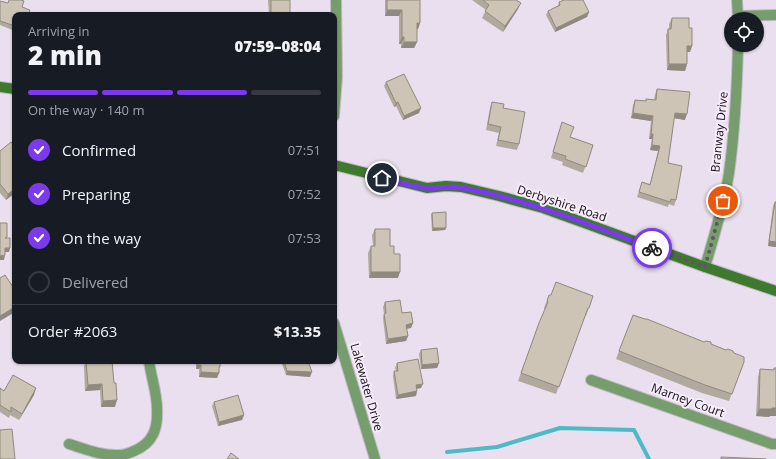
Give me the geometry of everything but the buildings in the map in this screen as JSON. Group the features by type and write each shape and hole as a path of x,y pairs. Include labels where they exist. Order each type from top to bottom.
{"street":[{"path":"336,0 336,12"},
{"path":"737,0 738,12"},
{"path":"764,16 776,15"},
{"name":"Branway Drive","path":"705,267 729,173 735,117 738,52"},
{"path":"0,87 12,89"},
{"name":"Derbyshire Road","path":"337,167 427,188 446,186 461,187 499,196 576,220 776,291"},
{"name":"Lakewater Drive","path":"337,333 375,459"},
{"path":"69,444 90,451 121,455 128,454 144,447 154,433 157,409 150,364"},
{"name":"Marney Court","path":"591,380 772,444 776,444"}],"waterway":[{"path":"447,452 497,447 560,428 634,430 649,459"}],"way so far":[{"path":"652,248 705,267 723,201"}],"route":[{"path":"382,178 427,188 446,186 461,187 499,196 544,208 652,248"}]}
